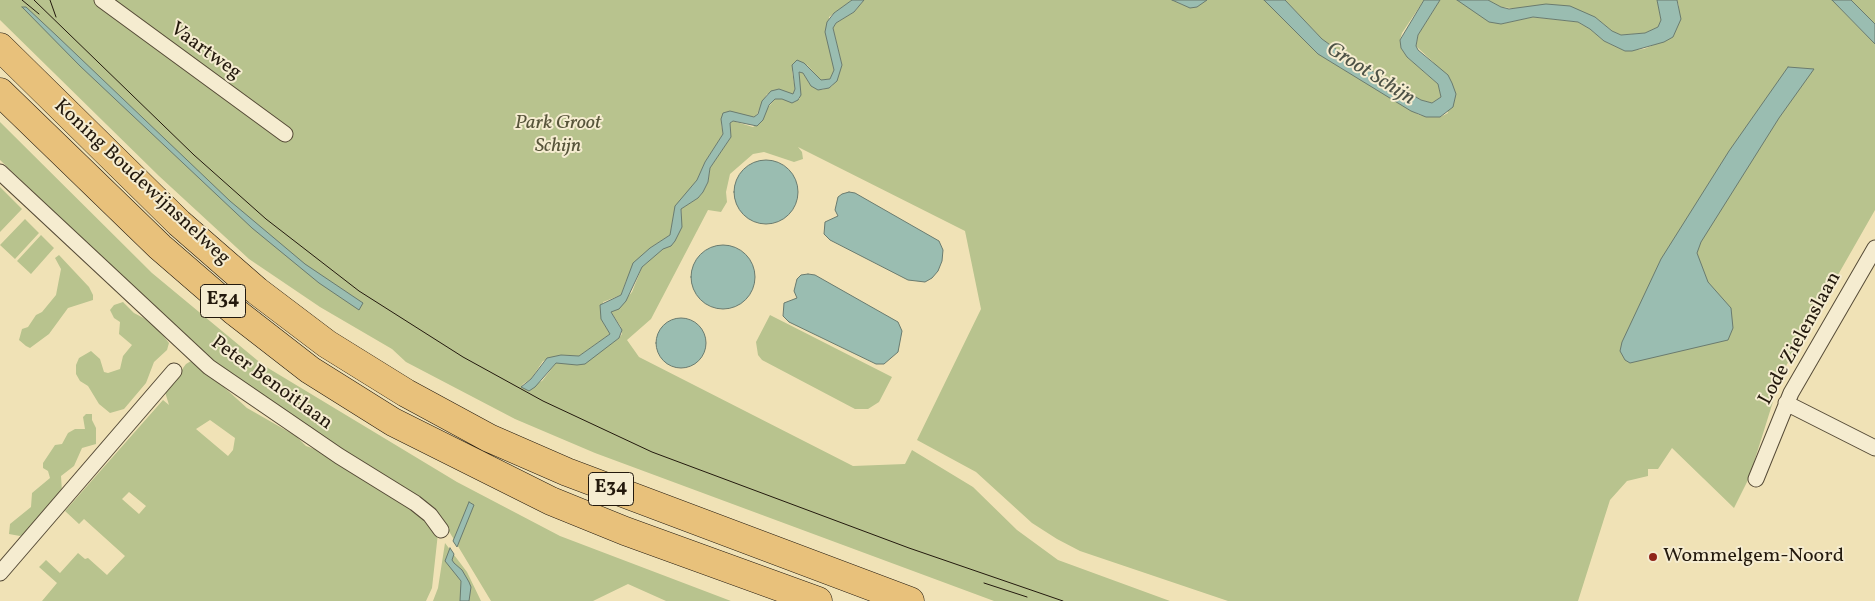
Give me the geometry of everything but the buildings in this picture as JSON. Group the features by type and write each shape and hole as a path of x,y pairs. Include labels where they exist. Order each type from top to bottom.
{"highway":[{"name":"Koning Boudewijnsnelweg","path":"0,47 179,222 257,291 327,344 406,393 489,438 567,472 910,601"},
{"name":"Koning Boudewijnsnelweg","path":"0,92 160,247 234,311 310,370 393,422 551,501 818,601"}],"street":[{"name":"Vaartweg","path":"102,0 285,134"},
{"name":"Peter Benoitlaan","path":"0,172 209,368 339,456 415,503 441,530"},
{"name":"Lode Zielenslaan","path":"1756,479 1786,403 1875,248"},
{"path":"0,574 174,371"},
{"path":"1786,403 1875,448"}],"green space":[{"name":"Park Groot Schijn","path":"0,0 852,0 829,17 834,70 830,79 821,80 807,65 792,71 795,89 793,94 767,94 756,116 721,123 723,134 705,162 697,180 674,213 670,235 650,248 626,281 621,295 603,302 601,319 610,334 579,356 561,355 543,361 531,379 521,387 524,388 542,381 556,363 600,351 619,338 622,334 621,327 611,312 616,310 632,292 642,267 663,248 682,218 681,209 698,198 703,192 708,182 710,168 731,137 730,123 733,121 753,127 763,120 766,110 775,99 800,99 799,72 803,73 809,83 822,90 832,86 842,65 833,28 836,23 854,12 864,0 1172,0 1183,5 1207,0 1264,0 1311,47 1328,60 1419,115 1440,117 1448,113 1433,62 1416,46 1418,35 1440,0 1457,0 1501,24 1533,17 1578,22 1604,41 1625,51 1644,49 1673,37 1679,6 1677,0 1832,0 1875,44 1875,210 1782,373 1749,478 1734,508 1672,448 1658,469 1648,469 1648,476 1627,481 1610,500 1578,601 1228,601 1080,551 1032,523 976,472 917,440 981,309 965,231 798,147 802,152 803,159 794,162 764,152 753,154 730,174 726,192 727,202 721,212 708,210 651,319 627,340 639,357 853,466 905,464 912,450 973,487 1017,530 1058,560 1170,601 994,601 595,453 515,419 406,362 392,349 320,307 249,259 159,176 0,20"},
{"path":"1285,0 1424,0 1402,33 1400,40 1401,48 1407,57 1438,84 1441,97 1432,103 1421,100 1340,52 1322,39"},
{"path":"1488,0 1657,0 1661,20 1658,27 1645,33 1621,35 1612,31 1595,17 1501,7"},
{"path":"1851,0 1875,0 1875,24"},
{"path":"0,122 152,273 263,365 457,482 560,536 731,601 666,601 628,584 593,601 491,601 450,533 439,519 210,362 0,160"},
{"path":"0,187 22,209 0,232"},
{"path":"25,219 39,233 15,259 0,245"},
{"path":"41,235 54,248 31,274 17,261"},
{"path":"59,255 89,287 93,300 68,308 49,334 30,348 19,340 22,329 28,327 36,315 42,312 56,295 61,269 55,258"},
{"path":"123,302 134,313 153,323 169,343 167,350 154,362 146,383 124,409 110,413 99,404 88,386 80,381 76,374 76,365 79,358 91,351 100,359 104,372 108,373 120,369 123,356 132,345 119,334 120,322 114,318 110,310 114,305"},
{"path":"770,315 892,377 879,402 868,409 855,409 762,360 758,355 756,342"},
{"path":"191,361 216,380 247,408 296,436 306,446 317,450 405,500 438,533 432,588 426,601 42,601 57,583 39,567 46,560 60,573 78,553 85,559 88,558 107,575 125,556 84,519 79,524 65,511 163,400 169,405 165,392 186,364","holes":["210,420 235,438 233,450 228,456 196,429","129,492 146,506 139,514 122,499"]},
{"path":"86,414 92,414 92,420 96,428 96,444 82,448 74,466 61,476 62,492 27,533 20,536 9,534 10,524 31,507 32,493 50,478 48,471 43,468 43,463 55,445 62,444 68,433 75,429 85,429 83,417"},
{"path":"445,543 467,572 481,601 433,601 438,588"}],"water":[{"path":"852,0 864,0 854,12 836,23 833,28 842,65 837,81 829,88 818,90 811,86 803,73 799,72 801,95 798,100 792,103 782,99 775,99 769,105 763,120 757,126 733,121 730,123 731,137 710,168 708,182 703,192 698,198 681,209 682,227 675,241 642,267 626,301 619,309 611,312 622,330 619,338 585,364 556,363 535,387 529,391 521,387 531,379 547,358 561,355 579,356 610,334 601,319 600,305 621,295 633,263 650,248 670,235 675,206 697,180 705,162 723,134 721,119 723,113 730,111 754,117 758,114 762,101 771,91 779,89 793,94 795,89 792,65 797,60 804,63 821,80 830,79 834,70 825,32 827,22 834,13"},
{"path":"1172,0 1207,0 1197,7 1190,8"},
{"name":"Groot Schijn","path":"1264,0 1285,0 1322,39 1340,52 1421,100 1432,103 1441,97 1438,84 1407,57 1401,48 1400,40 1424,0 1440,0 1418,35 1416,46 1418,50 1448,75 1456,94 1453,107 1440,117 1426,117 1411,111 1318,54"},
{"path":"1457,0 1488,0 1509,9 1546,4 1570,6 1595,17 1612,31 1621,35 1645,33 1658,27 1661,20 1657,0 1677,0 1681,19 1673,37 1664,42 1632,51 1625,51 1604,41 1578,22 1533,17 1501,24 1489,22"},
{"path":"1832,0 1851,0 1875,24 1875,44"},
{"path":"22,7 26,7 230,201 305,264 363,303 359,310 319,283 252,228 80,66"},
{"path":"1788,67 1814,69 1779,118 1701,242 1697,253 1708,282 1731,308 1733,328 1728,340 1630,363 1625,360 1620,351 1622,342 1661,259 1729,151"},
{"path":"766,160 778,162 789,169 796,180 798,192 796,204 789,215 778,222 766,224 754,222 743,215 736,204 734,192 736,180 743,169 754,162"},
{"path":"849,192 855,193 939,241 943,250 942,261 938,271 932,278 925,282 908,280 830,240 824,234 825,222 838,216 835,210 838,197"},
{"path":"717,245 729,245 746,254 753,265 755,277 753,289 746,300 729,309 717,309 705,304 696,295 691,283 691,271 696,259 705,250"},
{"path":"801,275 815,275 898,322 902,331 898,352 884,364 876,364 789,322 783,316 784,303 797,298 794,291 797,279"},
{"path":"676,318 686,318 699,325 706,338 706,348 699,361 686,368 676,368 667,364 660,357 656,348 656,338 660,329 667,322"},
{"path":"469,502 474,505 457,547 453,541"},
{"path":"450,548 454,554 452,560 462,570 471,587 469,601 460,601 461,581 445,561"}],"tram line":[{"path":"22,0 39,14"},
{"path":"34,0 194,155 266,219 359,291 463,357 543,401 652,452 909,548 1063,601"},
{"path":"50,0 56,17"},
{"path":"984,583 1027,597"}],"place":[{"name":"Wommelgem-Noord","path":"1653,557"}]}
